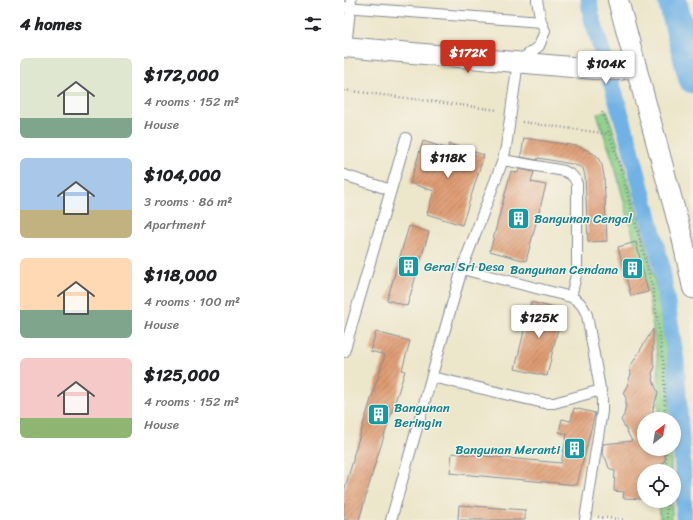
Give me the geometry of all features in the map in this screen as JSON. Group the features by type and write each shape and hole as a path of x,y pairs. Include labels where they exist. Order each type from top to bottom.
{"street":[{"path":"618,0 627,68 682,237 693,288"},
{"path":"345,47 594,69 627,68"}],"lane":[{"path":"397,11 398,0"},
{"path":"392,520 462,269 503,160 518,62 539,46 545,30 541,22 537,0"},
{"path":"345,47 348,5 397,11 541,22"},
{"path":"344,352 406,138"},
{"path":"503,160 564,171 572,175 575,179 577,184 578,263 571,297"},
{"path":"344,175 391,190"},
{"path":"462,269 571,297 581,303 588,315 601,390 602,411 586,518"},
{"path":"432,377 544,403 554,403 601,390"}],"path":[{"path":"344,90 510,116 609,134"},
{"path":"602,112 619,163 653,289 664,366 665,412"},
{"path":"667,508 667,520"},
{"path":"586,518 626,520"}],"green space":[{"path":"607,110 646,244 657,290 669,366 670,412 659,412 658,365 648,292 614,164 597,114"},
{"path":"659,456 671,456 671,464 659,464"},
{"path":"659,508 672,508 672,520 660,520"}],"building":[{"path":"524,138 577,146 597,156 602,165 604,176 607,241 588,242 585,176 583,168 572,164 538,158 537,160 521,157"},
{"path":"423,141 448,149 449,144 484,155 462,225 427,214 434,191 410,183"},
{"name":"Bangunan Cengal","path":"519,169 534,172 531,182 546,185 526,261 490,251 511,171 518,173"},
{"name":"Gerai Sri Desa","path":"409,226 429,232 407,306 387,300"},
{"name":"Bangunan Cendana","path":"636,242 648,292 631,296 618,247"},
{"path":"531,302 562,310 547,376 515,369"},
{"path":"653,329 653,364 655,367 652,373 658,393 653,412 637,412 637,456 665,456 666,458 662,464 637,464 637,499 623,498 624,492 614,491 615,471 609,468 606,459 602,454 603,444 632,441 621,420 624,415 626,404 626,398 623,393 631,374 630,367"},
{"path":"376,332 410,341 402,370 405,371 375,464 359,520 344,520 344,491 385,355 370,351"},
{"name":"Bangunan Meranti","path":"574,408 595,413 577,485 450,473 452,453 561,463 567,434 559,432 562,419 571,421"},
{"path":"459,505 525,510 525,520 458,520"}],"waterway":[{"path":"589,0 591,15 630,145 661,264 676,360 683,474 684,520"},
{"path":"672,0 693,79"}],"place":[{"name":"Bangunan Cengal","path":"518,218"},
{"name":"Gerai Sri Desa","path":"408,266"},
{"name":"Bangunan Cendana","path":"633,269"},
{"name":"Bangunan Beringin","path":"379,414"},
{"name":"Bangunan Meranti","path":"575,449"}]}
